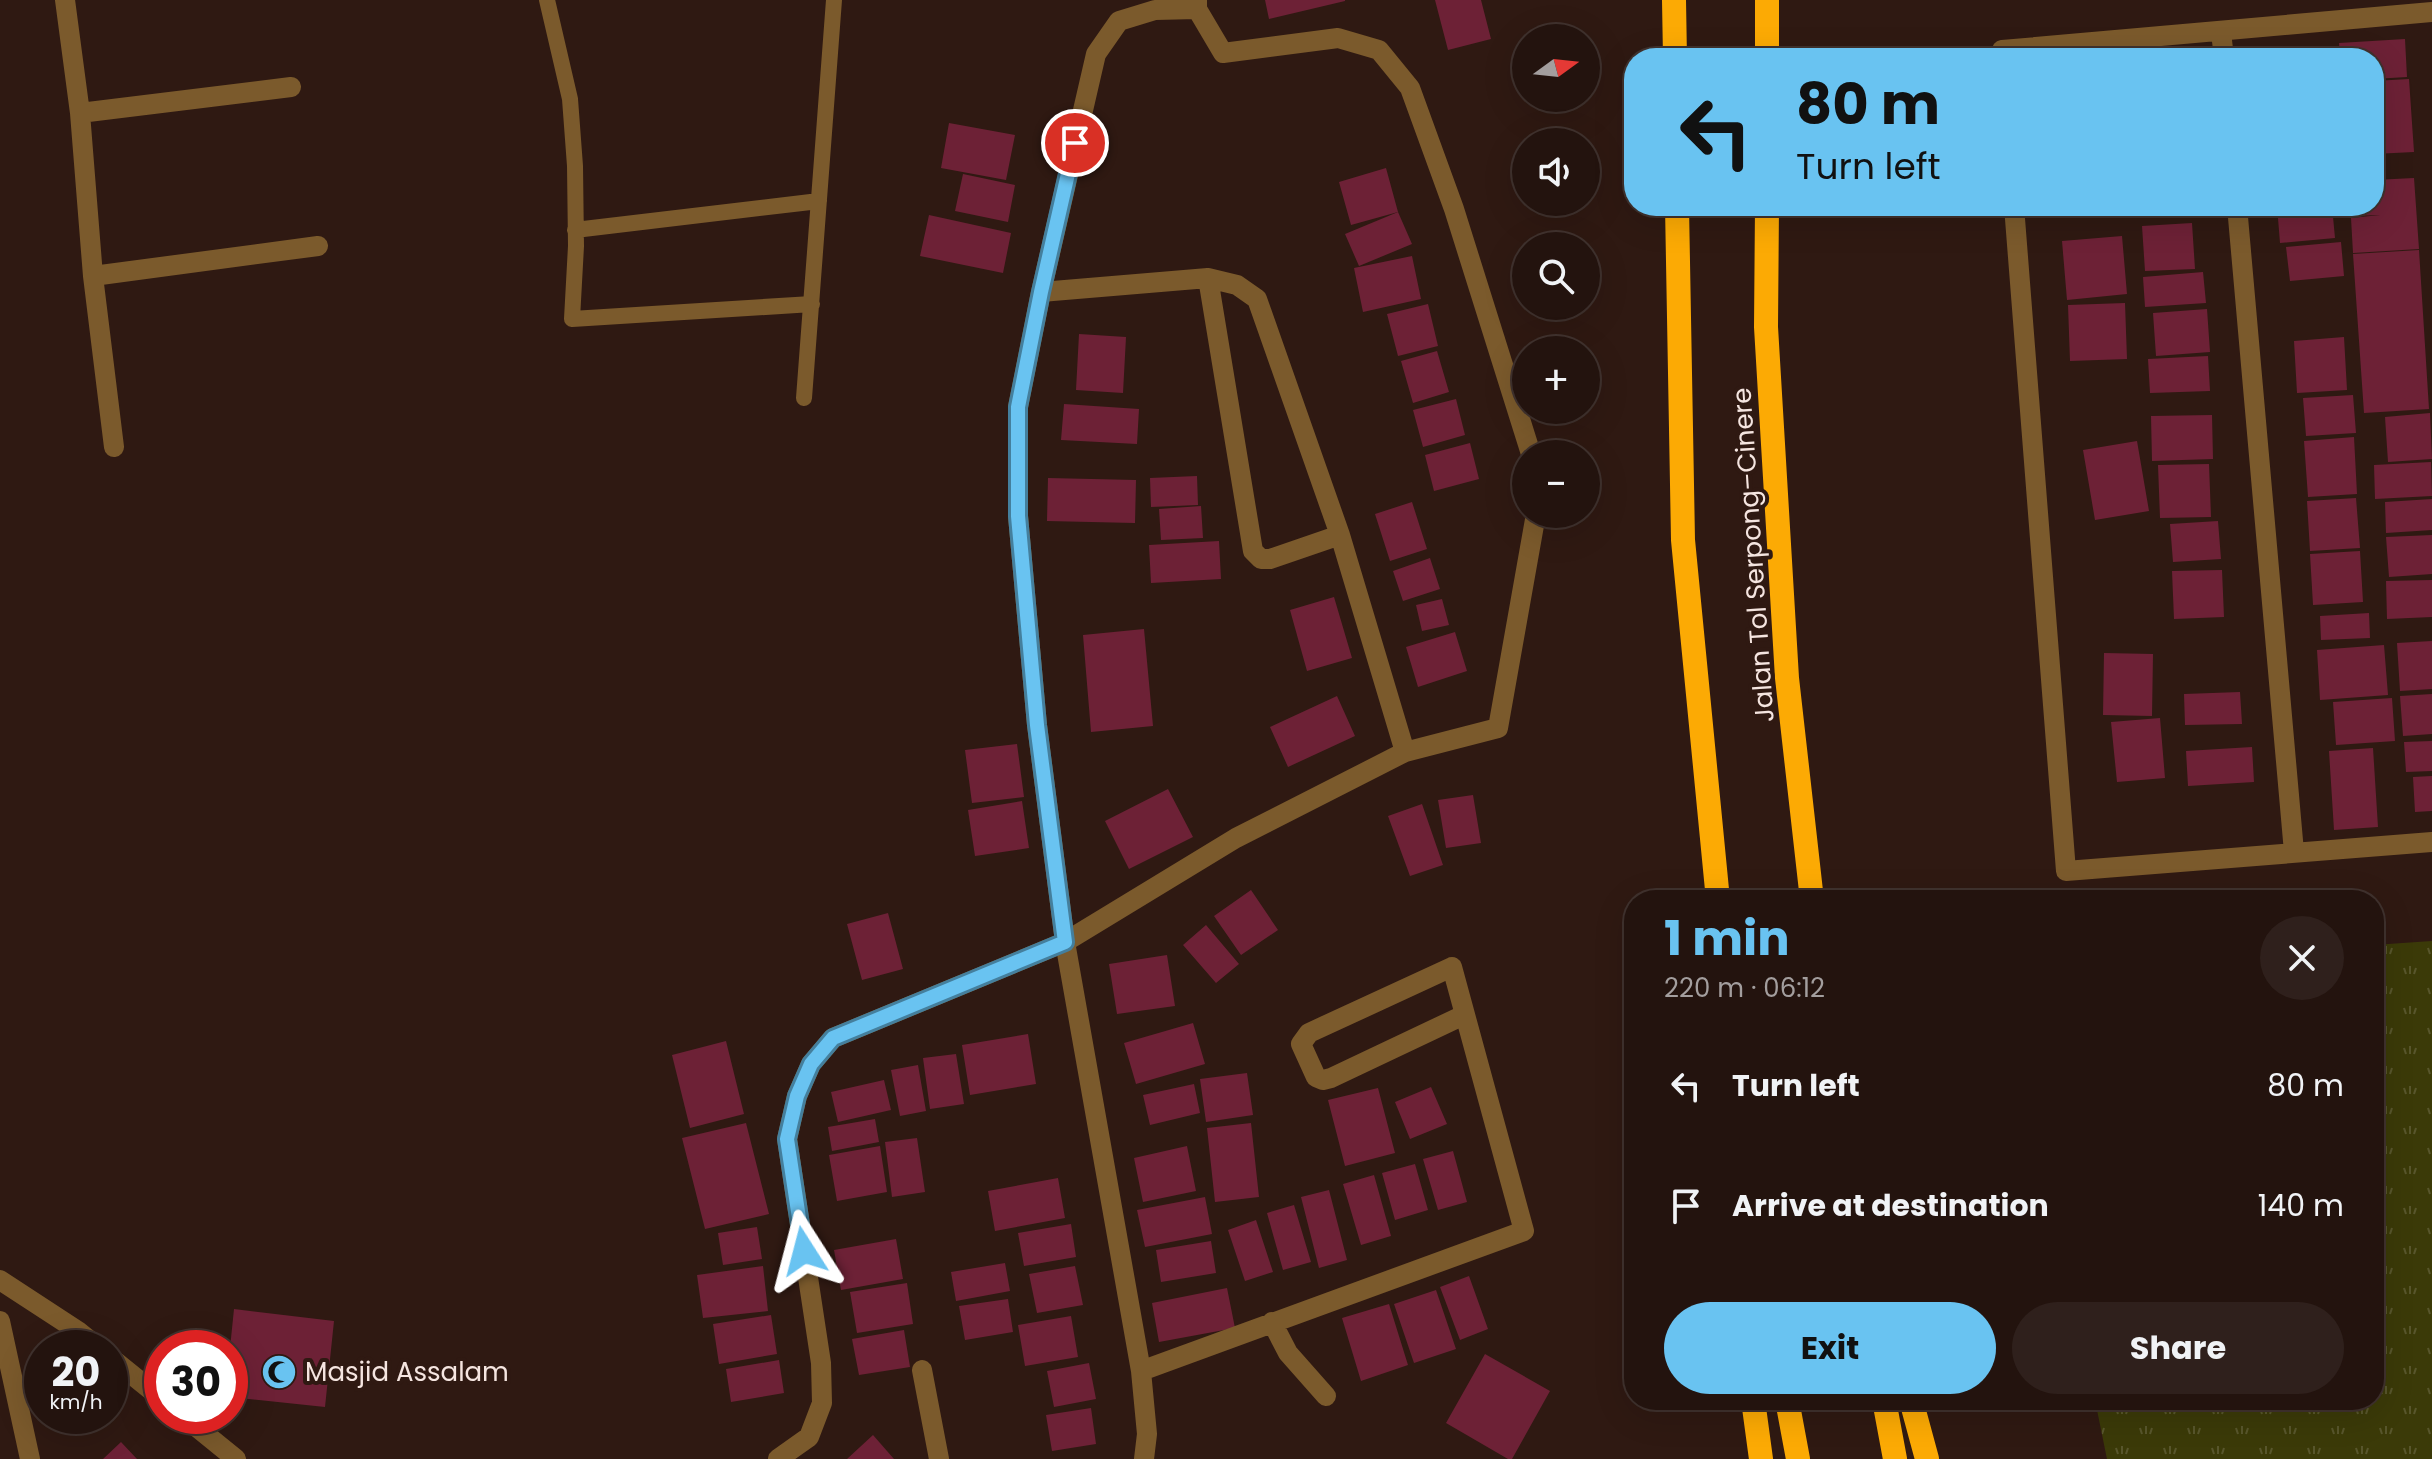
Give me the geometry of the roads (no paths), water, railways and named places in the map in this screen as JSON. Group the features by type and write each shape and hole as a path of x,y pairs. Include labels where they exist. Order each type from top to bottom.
{"highway":[{"path":"1674,0 1675,48"},
{"path":"1767,0 1767,48"},
{"path":"1677,216 1683,540 1717,890"},
{"name":"Jalan Tol Serpong–Cinere","path":"1767,216 1766,327 1787,678 1811,890"},
{"path":"1754,1410 1761,1459"},
{"path":"1789,1410 1798,1459"},
{"path":"1886,1410 1895,1459"},
{"path":"1914,1410 1927,1459"}],"street":[{"path":"65,0 80,113 93,276 114,447"},
{"path":"1144,1459 1147,1434 1141,1371 1065,942 1037,725 1018,516 1018,407 1041,292 1096,54 1119,21 1155,10 1197,4 1223,53 1338,38 1379,50 1410,88 1454,209 1527,440"},
{"path":"2026,48 2432,12"},
{"path":"2221,32 2223,48"},
{"path":"80,113 291,87"},
{"path":"2015,216 2066,871 2432,842"},
{"path":"2238,216 2294,852"},
{"path":"93,276 318,246"},
{"path":"1041,292 1208,278 1237,285 1257,299 1340,535 1405,752"},
{"path":"1208,278 1253,551 1261,559 1270,559 1340,535"},
{"path":"778,1459 809,1437 822,1403 821,1363 787,1139 797,1096 811,1064 833,1038 1065,942 1236,838 1405,752 1498,728 1534,528"},
{"path":"1141,1371 1524,1231 1452,967 1309,1033 1301,1044 1316,1077 1323,1080 1464,1015"},
{"path":"0,1280 76,1330"},
{"path":"0,1321 30,1459"},
{"path":"1272,1322 1288,1353 1326,1396"},
{"path":"922,1370 939,1459"},
{"path":"128,1372 144,1384"},
{"path":"205,1434 236,1459"}],"lane":[{"path":"547,0 570,99 575,166 572,319 812,304"},
{"path":"804,398 834,0"},
{"path":"575,230 819,201"}],"place":[{"name":"Masjid Assalam","path":"279,1372"}]}
